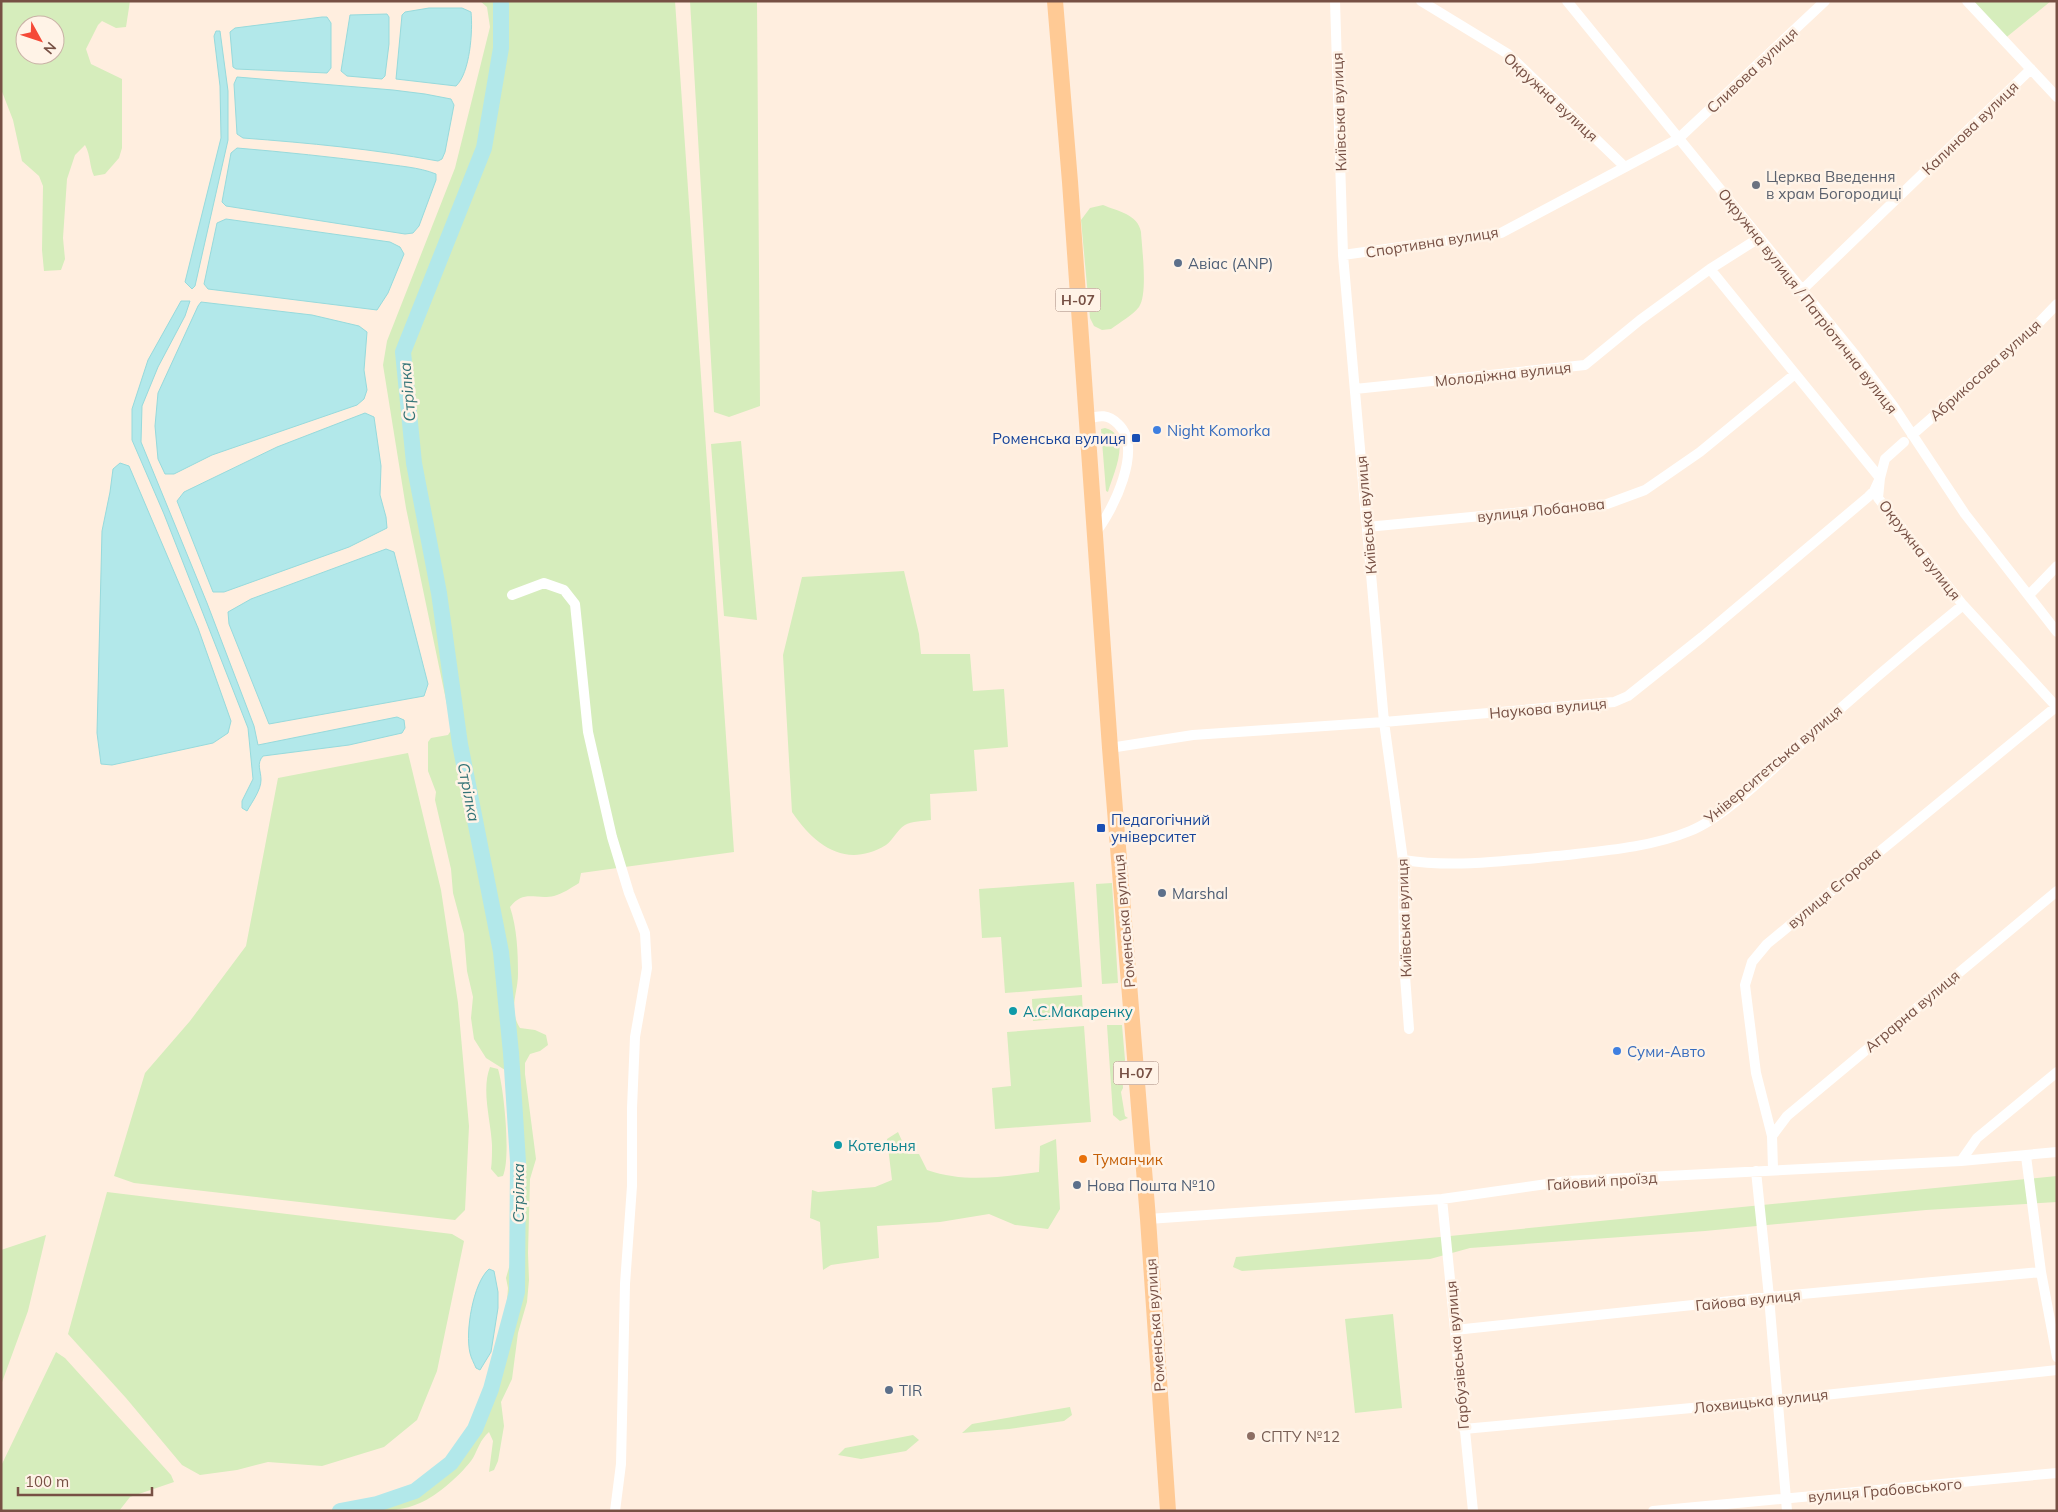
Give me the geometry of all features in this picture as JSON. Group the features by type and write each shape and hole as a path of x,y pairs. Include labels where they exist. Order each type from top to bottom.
{"main road":[{"name":"Роменська вулиця","path":"1055,1 1070,182 1110,748 1148,1219 1168,1511"}],"street":[{"name":"Київська вулиця","path":"1335,1 1343,255 1384,722 1403,860 1404,962 1409,1029"},
{"name":"Окружна вулиця","path":"1422,1 1508,54 1626,167"},
{"name":"Окружна вулиця / Патріотична вулиця","path":"1567,1 1801,291 1856,356 1894,407 1908,439 2057,632"},
{"name":"Сливова вулиця","path":"1626,167 1678,139 1825,1"},
{"path":"1967,1 2057,97"},
{"name":"Калинова вулиця","path":"1801,291 2031,69"},
{"name":"Спортивна вулиця","path":"1343,255 1501,233 1626,167"},
{"name":"Молодіжна вулиця","path":"1355,389 1585,365 1640,320 1710,269 1759,238"},
{"name":"Окружна вулиця","path":"1710,269 1880,478 1878,498 1963,605 2056,706"},
{"name":"Абрикосова вулиця","path":"1880,478 1885,459 2029,333 2057,304"},
{"name":"вулиця Лобанова","path":"1367,527 1607,504 1645,490 1700,452 1795,374"},
{"path":"1087,418 1102,415 1113,420 1121,426 1128,438 1125,469 1120,487 1106,519 1095,533"},
{"name":"Наукова вулиця","path":"1110,748 1193,735 1384,722 1598,705 1614,702 1628,696 1702,637 1868,497 1874,491 1880,478"},
{"path":"2029,595 2057,566"},
{"path":"512,595 544,583 564,590 575,604 588,732 612,837 629,893 645,933 647,968 639,1009 635,1046 632,1108 632,1186 625,1284 621,1464 615,1510"},
{"name":"Університетська вулиця","path":"1403,860 1455,865 1531,858 1619,849 1691,831 1721,812 1874,678 1963,605"},
{"name":"вулиця Єгорова","path":"1773,1170 1772,1136 1756,1073 1745,985 1752,962 1767,944 2056,706"},
{"name":"Аграрна вулиця","path":"1772,1136 1786,1116 2057,891"},
{"path":"1961,1161 1977,1138 2057,1072"},
{"name":"Гайовий проїзд","path":"1148,1219 1442,1199 1568,1181 1961,1161 2057,1152"},
{"path":"2026,1156 2040,1272 2057,1357"},
{"path":"1756,1171 1769,1297 1787,1511"},
{"name":"Гарбузівська вулиця","path":"1442,1199 1473,1511"},
{"name":"Гайова вулиця","path":"1455,1330 1769,1297 2040,1272"},
{"name":"Лохвицька вулиця","path":"1464,1429 1778,1400 2057,1370"},
{"name":"вулиця Грабовського","path":"1653,1511 2057,1473"}],"green space":[{"path":"1,1 130,1 126,27 116,28 102,21 86,49 91,64 122,79 122,148 119,158 105,174 94,176 85,145 75,155 67,179 63,238 65,259 61,270 44,271 42,250 43,186 39,176 22,161 13,120 1,89"},
{"path":"480,1 675,1 734,852 581,873 579,883 563,892 547,897 530,896 520,898 510,907 517,949 518,981 514,1001 516,1021 520,1028 535,1030 546,1035 548,1045 540,1051 530,1054 525,1063 536,1159 530,1179 529,1280 527,1302 518,1333 512,1379 501,1402 504,1426 498,1461 494,1470 489,1472 493,1441 489,1432 481,1441 469,1464 449,1484 427,1500 402,1509 371,1511 424,1489 443,1475 458,1457 492,1377 506,1314 508,1288 506,1278 514,1250 514,1204 517,1194 518,1173 516,1155 519,1144 510,1125 505,1070 486,1058 474,1039 471,1018 473,997 467,971 464,934 453,893 451,869 435,800 436,792 428,771 428,742 431,738 448,735 452,729 406,508 383,365 387,341 455,168 490,27 487,7"},
{"path":"690,1 757,1 760,406 729,417 714,412"},
{"path":"1967,1 2051,1 2003,40"},
{"path":"1103,205 1126,214 1136,221 1139,226 1144,282 1142,301 1139,307 1111,329 1102,330 1094,326 1090,318 1081,220 1090,208"},
{"path":"1105,428 1113,432 1118,438 1120,447 1117,466 1108,492 1106,491 1101,429"},
{"path":"741,441 757,620 724,616 711,444"},
{"path":"904,571 919,634 921,654 970,654 973,691 1004,689 1008,747 974,750 977,791 930,794 931,820 905,825 886,845 871,852 858,855 845,854 821,844 792,812 783,655 802,577"},
{"path":"408,753 441,890 458,1003 469,1126 465,1210 455,1220 134,1183 114,1176 145,1073 190,1021 246,946 278,778"},
{"path":"1074,882 1082,987 1005,993 1001,937 982,938 979,889"},
{"path":"1112,883 1118,983 1102,984 1096,884"},
{"path":"1082,995 1083,1017 1033,1021 1032,999"},
{"path":"1107,1025 1122,1025 1125,1060 1122,1070 1123,1088 1121,1092 1125,1116 1128,1118 1120,1121 1113,1115"},
{"path":"1084,1026 1091,1122 995,1129 992,1088 1011,1086 1007,1032"},
{"path":"490,1067 498,1069 506,1123 505,1167 503,1176 498,1177 491,1169 492,1145 486,1095 487,1076"},
{"path":"898,1132 908,1154 919,1154 927,1170 969,1178 1039,1172 1040,1146 1056,1139 1060,1209 1048,1229 1015,1225 989,1214 940,1222 877,1226 879,1258 831,1265 823,1270 820,1222 810,1218 812,1190 818,1192 875,1187 892,1180 887,1139"},
{"path":"2057,1176 2057,1202 1926,1210 1705,1231 1470,1248 1430,1259 1242,1271 1233,1267 1236,1257"},
{"path":"107,1192 452,1234 464,1241 437,1371 417,1420 384,1447 322,1466 268,1462 237,1470 200,1475 182,1465 126,1398 68,1334"},
{"path":"46,1235 28,1311 1,1385 1,1250"},
{"path":"1393,1314 1402,1408 1355,1413 1345,1319"},
{"path":"56,1352 65,1358 171,1475 174,1482 130,1497 119,1511 1,1511 1,1466"},
{"path":"1070,1407 1072,1415 1064,1421 1009,1429 962,1433 972,1424"},
{"path":"913,1435 919,1440 906,1451 861,1459 838,1455 845,1448"}],"water":[{"path":"429,8 462,8 471,12 470,51 465,72 456,86 396,79 402,15 405,12"},
{"path":"387,14 389,17 389,44 385,76 382,79 347,76 341,71 350,15"},
{"path":"327,17 331,23 331,68 327,73 236,69 233,67 230,32 235,28"},
{"path":"216,31 220,31 228,91 228,140 195,286 192,289 185,282 221,138 220,86 214,36"},
{"path":"237,77 393,90 451,99 454,105 445,152 442,159 438,161 341,147 243,138 237,134 234,84"},
{"path":"237,148 408,167 436,174 436,180 419,226 413,233 405,234 226,206 222,202 231,153"},
{"path":"226,219 390,242 400,247 404,254 388,293 377,310 208,289 204,284 217,223"},
{"path":"181,301 190,301 185,316 158,367 142,406 141,442 207,603 254,726 258,745 397,717 404,720 405,728 402,733 349,745 263,756 259,764 260,788 247,811 242,808 242,801 253,779 248,728 164,514 132,440 132,409 148,360"},
{"path":"201,302 312,315 359,326 367,332 364,370 367,390 364,399 357,405 212,455 174,474 165,474 158,459 155,426 158,393"},
{"path":"365,413 374,417 381,466 380,495 387,528 349,547 224,592 213,592 177,501 184,492 277,447"},
{"path":"120,463 129,466 198,628 231,721 228,733 213,743 112,765 101,764 97,733 102,531 113,469"},
{"path":"386,549 394,552 428,684 424,696 269,724 229,624 228,612 251,599"},
{"path":"489,1269 494,1271 498,1292 498,1308 491,1352 480,1370 476,1368 470,1353 470,1321 479,1285"}],"waterway":[{"name":"Стрілка","path":"340,1511 377,1504 415,1491 451,1463 475,1429 491,1389 517,1292 518,1162 511,1053 501,952 460,744 439,593 414,463 403,352 484,148 501,48 501,1"}],"place":[{"name":"Церква Введення в храм Богородиці","path":"1756,185"},
{"name":"Авіас (ANP)","path":"1178,263"},
{"name":"Night Komorka","path":"1157,430"},
{"name":"Роменська вулиця","path":"1136,438"},
{"name":"Педагогічний університет","path":"1101,828"},
{"name":"Marshal","path":"1162,893"},
{"name":"А.С.Макаренку","path":"1013,1011"},
{"name":"Суми-Авто","path":"1617,1051"},
{"name":"Котельня","path":"838,1145"},
{"name":"Туманчик","path":"1083,1159"},
{"name":"Нова Пошта №10","path":"1077,1185"},
{"name":"TIR","path":"889,1390"},
{"name":"СПТУ №12","path":"1251,1436"}]}
